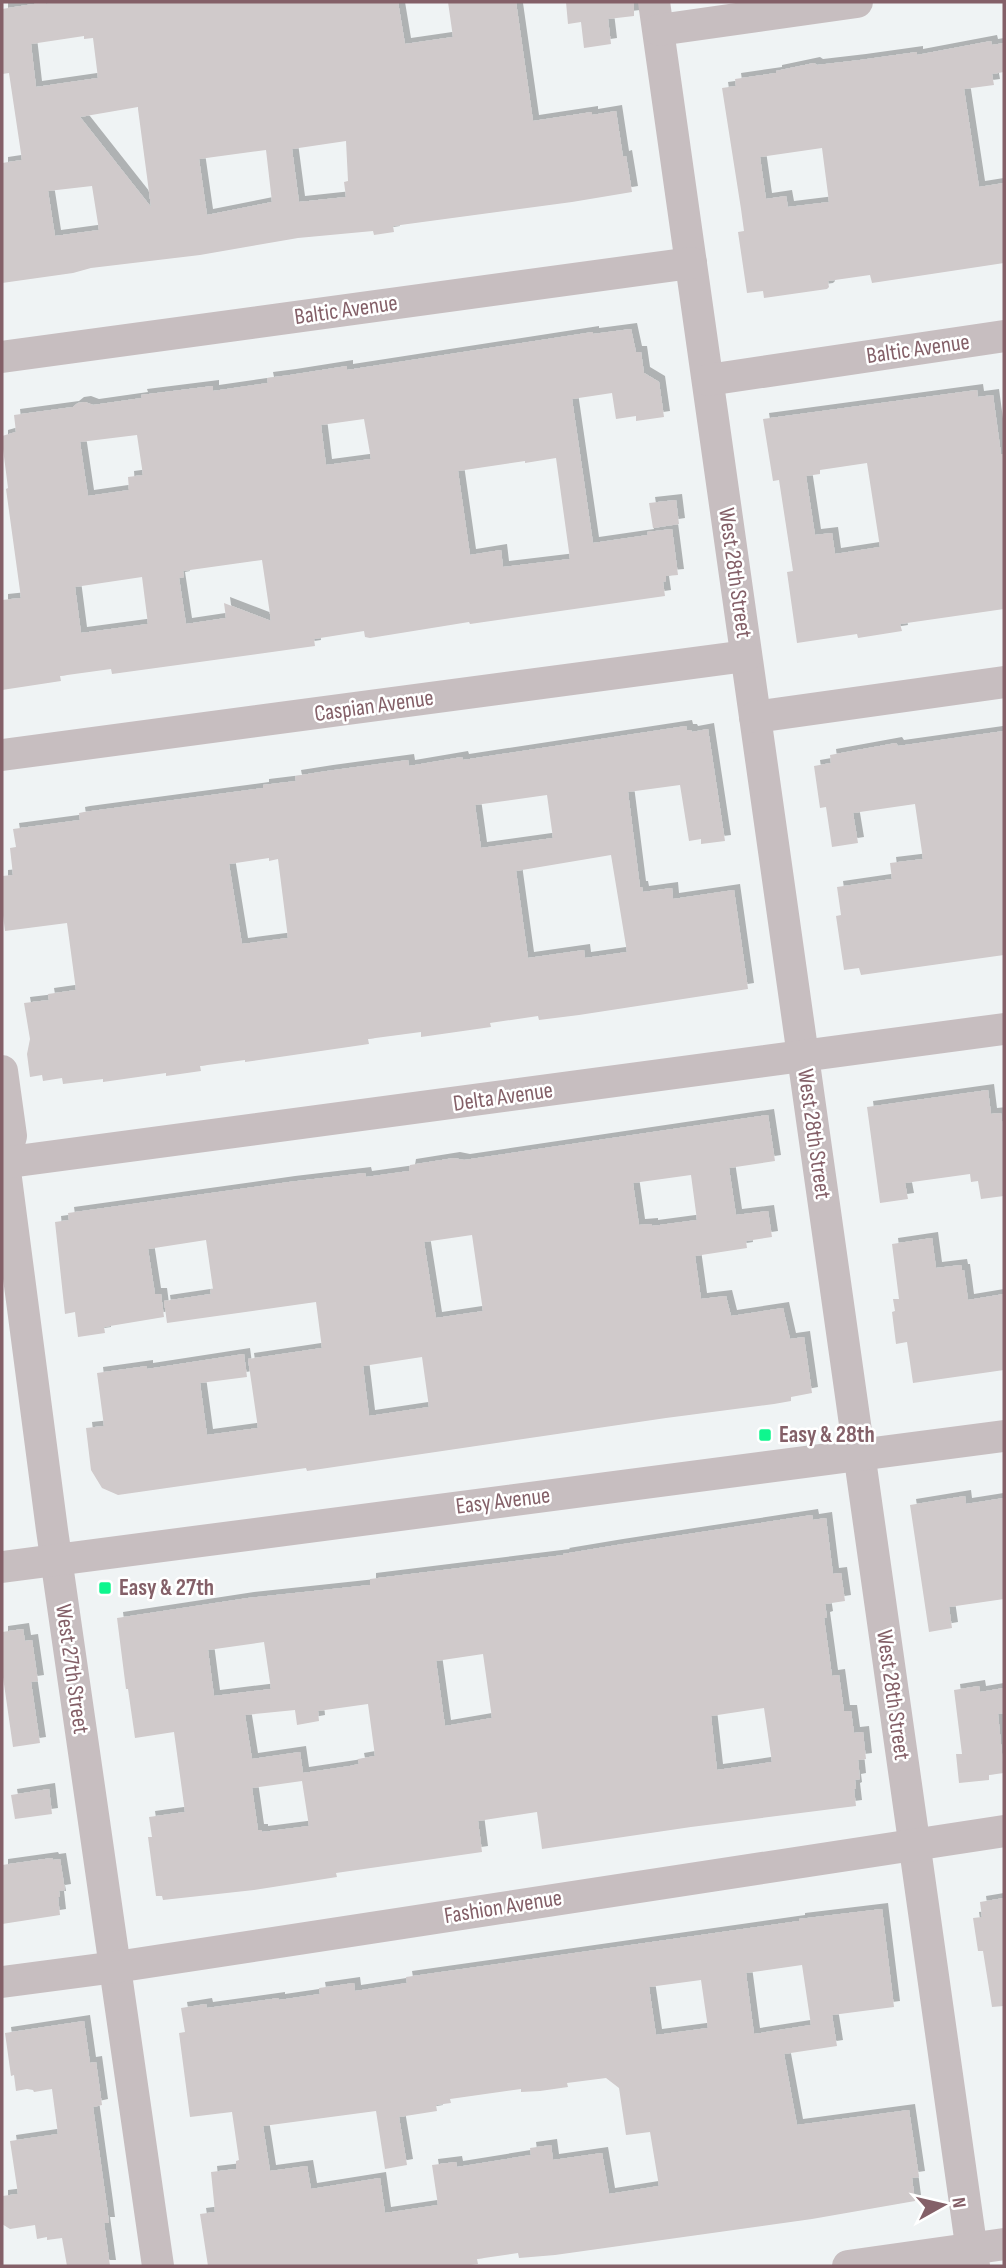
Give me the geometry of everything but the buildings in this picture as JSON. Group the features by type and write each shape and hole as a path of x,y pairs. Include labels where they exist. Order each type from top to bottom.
{"street":[{"path":"657,16 857,2"},
{"name":"West 28th Street","path":"657,16 972,2257"},
{"name":"Baltic Avenue","path":"2,357 691,262"},
{"name":"Baltic Avenue","path":"708,380 1004,336"},
{"name":"Caspian Avenue","path":"2,755 747,656"},
{"path":"755,717 1004,682"},
{"name":"Delta Avenue","path":"3,1163 1004,1029"},
{"name":"West 27th Street","path":"2,1071 11,1136 3,1163 56,1559 159,2266"},
{"name":"Easy Avenue","path":"2,1567 1004,1436"},
{"name":"Fashion Avenue","path":"2,1982 116,1967 1004,1831"},
{"path":"848,2266 972,2257 1004,2244"}],"place":[{"name":"Easy & 28th","path":"765,1435"},
{"name":"Easy & 27th","path":"105,1588"}]}
